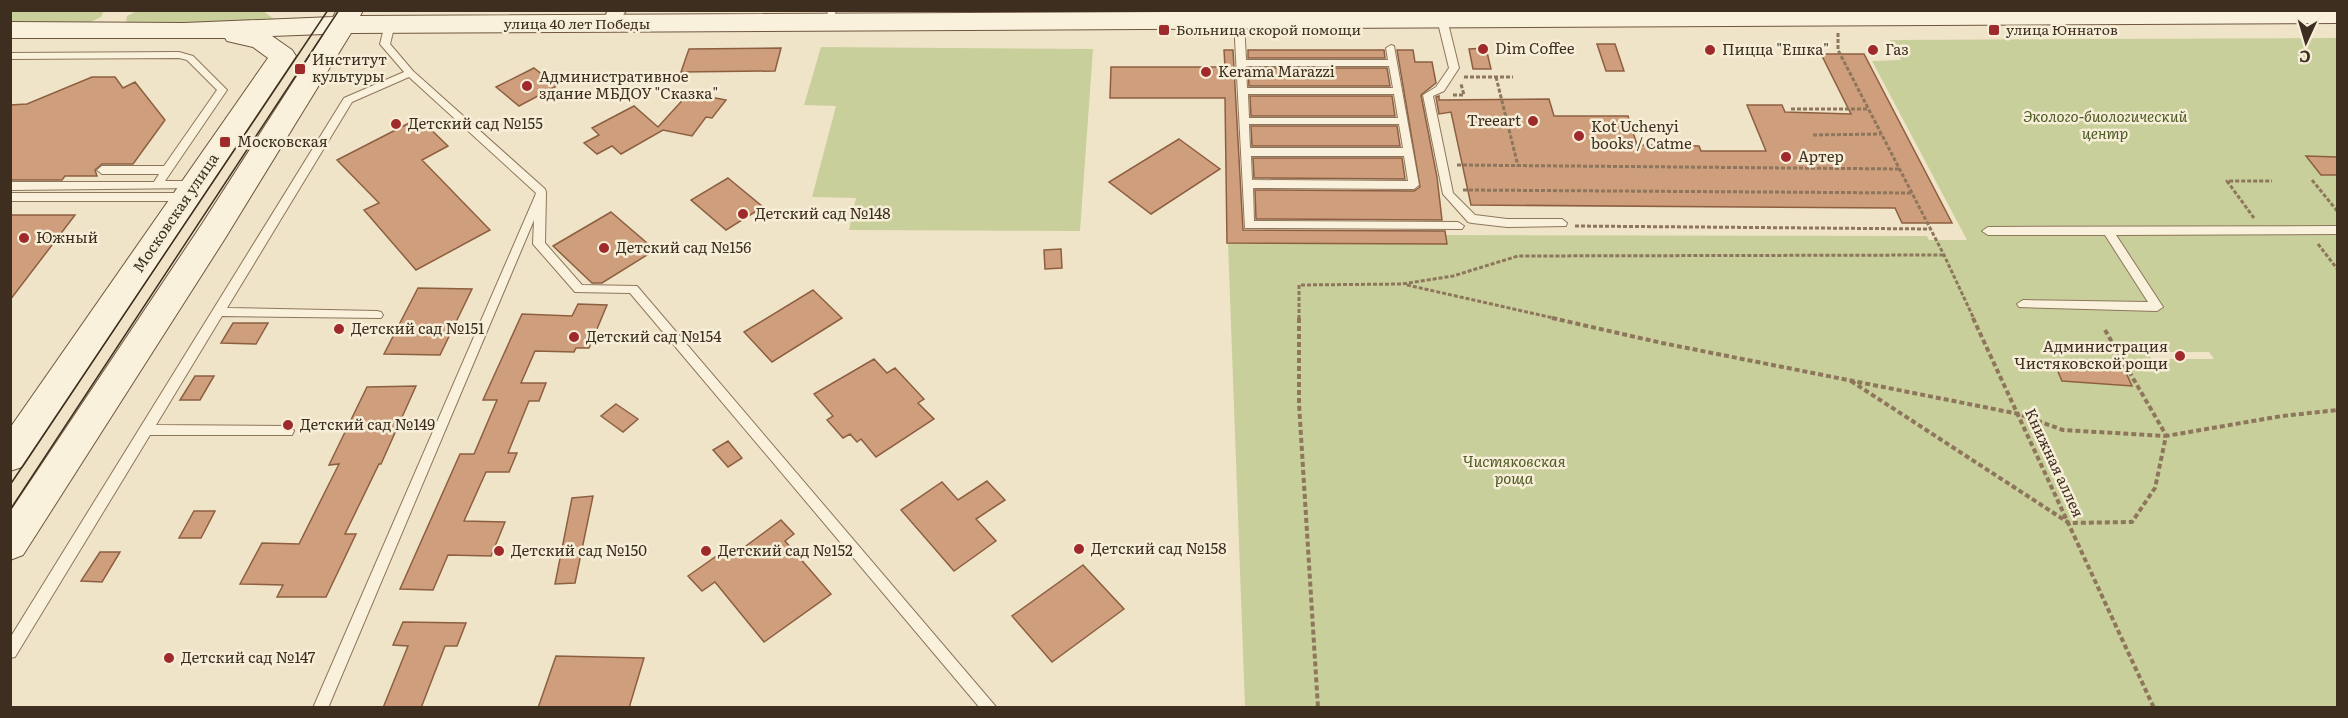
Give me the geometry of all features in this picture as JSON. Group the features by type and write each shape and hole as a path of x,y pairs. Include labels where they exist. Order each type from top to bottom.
{"main road":[{"name":"улица 40 лет Победы","path":"77,31 101,22 112,10"},
{"name":"улица 40 лет Победы","path":"340,22 417,24 1212,10"},
{"name":"улица 40 лет Победы","path":"1355,10 1442,19 1812,14 2337,15"},
{"name":"улица 40 лет Победы","path":"10,30 184,31 340,22 616,13 1010,14 1239,20 1400,13"},
{"path":"10,544 340,22 357,34 417,24"},
{"name":"Московская улица","path":"11,455 283,56 269,44 248,36 184,31"}],"lane":[{"path":"1442,19 1454,68 1440,89 1428,95 1448,194 1472,219 1563,225"},
{"path":"1239,20 1249,225 1458,226"},
{"path":"389,28 385,44 410,73 541,192 539,244 579,290 633,289 990,708"},
{"path":"1247,184 1414,185 1391,48"},
{"path":"10,56 179,55 190,58 222,90 157,185"},
{"path":"1241,63 1394,63"},
{"path":"10,652 348,100 410,73"},
{"path":"1242,91 1398,91"},
{"path":"1244,121 1404,121"},
{"path":"1246,152 1409,152"},
{"path":"102,170 167,170"},
{"path":"10,186 157,185 192,191"},
{"path":"10,197 192,191"},
{"path":"320,708 541,192"},
{"path":"1988,231 2337,230"},
{"path":"2023,304 2157,307 2108,231"},
{"path":"219,312 377,315"},
{"path":"147,430 288,431"}],"path":[{"name":"Книжная аллея","path":"1838,31 1838,50 1944,255 2154,708"},
{"path":"1460,77 1513,77"},
{"path":"1497,77 1518,166"},
{"path":"1791,109 1869,109"},
{"path":"1813,135 1882,134"},
{"path":"1456,165 1901,169"},
{"path":"2312,180 2337,212"},
{"path":"2264,230 2227,181 2272,181"},
{"path":"1462,190 1913,193"},
{"path":"1563,225 1931,229"},
{"path":"2308,230 2337,270"},
{"path":"1318,708 1299,405 1299,285 1402,284 1453,276 1518,256 1944,255"},
{"path":"1402,284 1662,343 2019,414 2063,430 2166,436 2282,416 2337,410"},
{"path":"1849,380 2069,523 2132,522 2155,488 2166,436 2105,330"}],"green space":[{"path":"101,10 103,13 101,17 84,25 11,24 11,11"},
{"path":"139,10 263,11 274,19 268,23 133,24 126,21 127,16"},
{"name":"Чистяковская роща","path":"2337,38 2337,707 1245,707 1228,243 1447,244 1445,235 1927,236 1929,240 1967,240 1872,61 1901,60 1890,40","holes":["2147,352 2209,352 2214,359 2152,359","2054,361 2123,366 2132,386 2062,381"]},
{"path":"821,47 1093,49 1080,231 849,230 856,198 812,197 836,106 804,105"}],"building":[{"path":"1597,44 1615,44 1624,71 1606,71"},
{"path":"781,48 775,71 681,72 689,49"},
{"path":"1486,48 1491,69 1473,69 1469,49"},
{"path":"1224,50 1233,50 1243,230 1445,231 1447,244 1227,243 1225,98 1110,98 1111,67 1225,67"},
{"path":"1248,50 1384,50 1385,58 1248,58"},
{"path":"1397,50 1413,50 1415,62 1432,62 1436,83 1421,95 1437,177 1442,220 1256,219 1255,190 1414,191 1420,187"},
{"path":"1821,54 1864,54 1952,223 1902,223 1895,208 1471,205 1451,112 1439,114 1436,97 1439,96 1439,100 1549,99 1554,116 1628,116 1637,145 1699,146 1701,151 1766,151 1747,105 1782,105 1785,112 1851,114"},
{"name":"Административное здание МБДОУ \"Сказка\"","path":"534,68 557,86 519,106 496,87"},
{"path":"1248,68 1387,68 1390,86 1249,86"},
{"path":"92,77 115,77 123,88 135,82 165,120 133,164 102,164 95,170 97,176 65,176 62,180 10,180 10,105 27,104"},
{"path":"689,93 726,100 712,118 706,117 692,136 663,130 621,154 612,146 597,154 584,143 599,135 592,128 634,106 658,127"},
{"path":"1250,96 1392,96 1395,116 1251,116"},
{"path":"419,118 448,146 422,160 490,230 416,270 364,210 379,203 337,160"},
{"path":"1251,126 1397,126 1400,146 1252,146"},
{"path":"1179,139 1220,169 1151,214 1109,182"},
{"path":"2306,156 2337,157 2337,175 2321,175"},
{"path":"1253,158 1402,158 1405,179 1254,178"},
{"path":"728,178 763,207 726,230 691,200"},
{"name":"Детский сад №156","path":"611,212 655,250 602,283 592,283 553,246"},
{"path":"10,215 75,215 10,300"},
{"path":"1061,249 1062,268 1045,269 1044,250"},
{"path":"418,288 472,289 440,355 384,354"},
{"path":"813,290 842,318 772,362 744,332"},
{"path":"578,304 607,305 589,348 576,348 574,352 535,351 521,383 546,383 539,401 529,401 508,453 517,453 509,472 486,472 464,521 505,522 491,556 448,555 433,590 400,589 460,454 474,454 497,400 483,400 522,314 572,316"},
{"path":"233,323 268,323 256,344 221,343"},
{"path":"874,359 887,373 895,368 924,399 918,403 934,419 876,457 861,439 857,442 850,434 843,438 827,420 833,416 814,394"},
{"path":"2053,360 2123,366 2132,386 2062,381"},
{"path":"195,376 214,376 200,400 180,400"},
{"path":"416,386 381,464 345,534 356,534 326,597 277,597 283,585 240,584 262,543 299,544 339,464 329,465 367,387"},
{"path":"616,404 638,419 623,432 601,416"},
{"path":"728,441 742,458 728,467 713,450"},
{"path":"987,481 1005,500 976,519 996,541 954,571 901,510 942,482 958,500"},
{"path":"593,496 575,583 555,584 572,498"},
{"path":"194,511 215,511 201,538 179,538"},
{"path":"781,520 794,534 785,541 831,594 764,642 715,582 702,591 688,576 725,550 731,557"},
{"path":"100,552 120,552 102,582 81,581"},
{"path":"1083,565 1124,609 1052,662 1012,616"},
{"path":"403,622 466,623 457,646 445,646 421,708 383,708 408,646 393,645"},
{"path":"556,656 644,658 629,708 538,708"}],"tram line":[{"path":"10,485 328,10"},
{"path":"10,510 339,10"}],"place":[{"name":"Больница скорой помощи","path":"1164,30"},
{"name":"улица Юннатов","path":"1994,30"},
{"name":"Dim Coffee","path":"1483,49"},
{"name":"Пицца \"Ешка\"","path":"1710,50"},
{"name":"Газ","path":"1873,50"},
{"name":"Институт культуры","path":"300,69"},
{"name":"Kerama Marazzi","path":"1206,72"},
{"name":"Административное здание МБДОУ \"Сказка\"","path":"527,86"},
{"name":"Treeart","path":"1533,121"},
{"name":"Детский сад №155","path":"396,124"},
{"name":"Kot Uchenyi books / Catme","path":"1579,136"},
{"name":"Московская","path":"225,142"},
{"name":"Артер","path":"1786,157"},
{"name":"Детский сад №148","path":"743,214"},
{"name":"Южный","path":"24,238"},
{"name":"Детский сад №156","path":"604,248"},
{"name":"Детский сад №151","path":"339,329"},
{"name":"Детский сад №154","path":"574,337"},
{"name":"Администрация Чистяковской рощи","path":"2180,356"},
{"name":"Детский сад №149","path":"288,425"},
{"name":"Детский сад №158","path":"1079,549"},
{"name":"Детский сад №150","path":"499,551"},
{"name":"Детский сад №152","path":"706,551"},
{"name":"Детский сад №147","path":"169,658"}],"park label":[{"name":"Эколого-биологический центр","path":"2105,126"}]}
